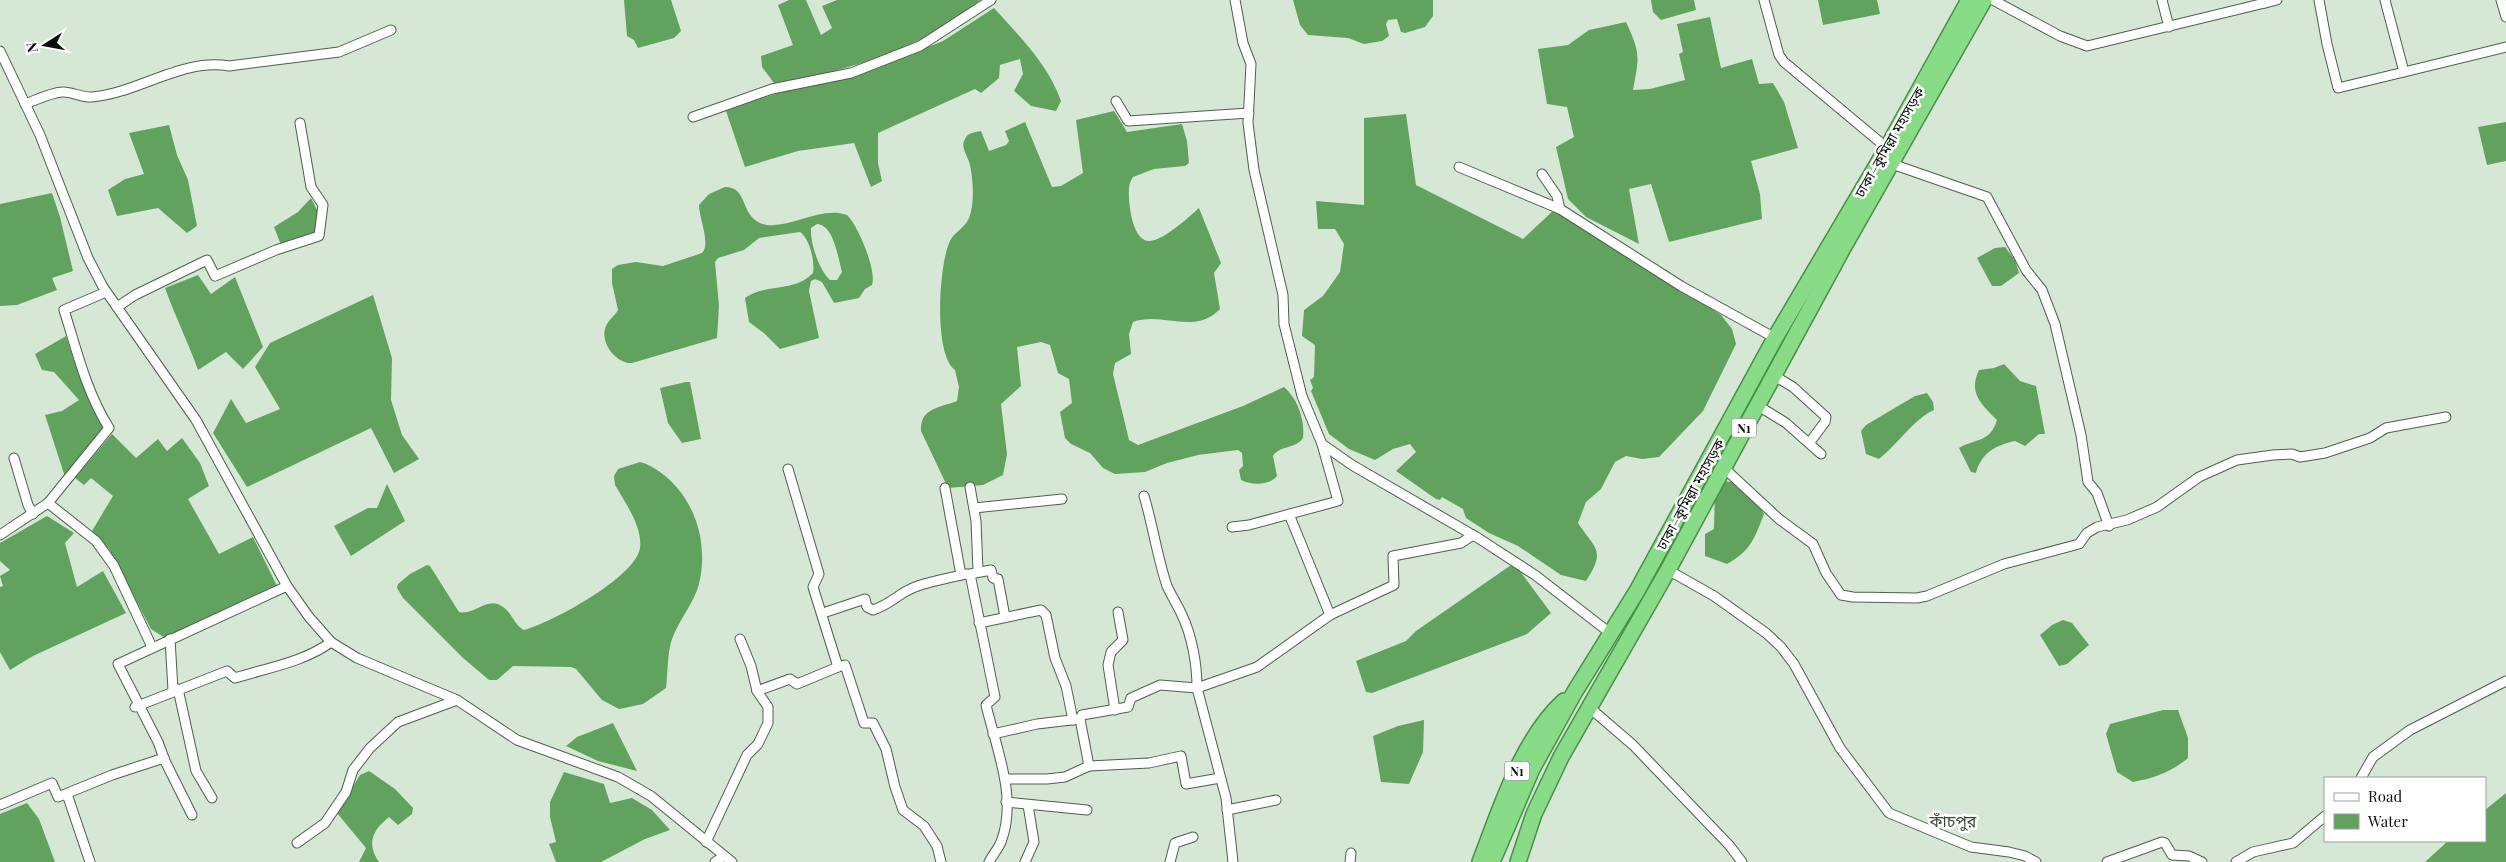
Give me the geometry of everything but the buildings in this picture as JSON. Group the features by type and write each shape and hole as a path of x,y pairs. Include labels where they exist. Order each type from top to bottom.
{"highway":[{"name":"ঢাকা–কুমিল্লা মহাসড়ক","path":"1492,862 1515,804 1574,693 1637,591 1775,338 1887,148 1969,0"},
{"name":"ঢাকা–কুমিল্লা মহাসড়ক","path":"1518,862 1534,814 1548,784 1668,570 1773,375 1984,0"},
{"name":"N1","path":"1480,862 1503,802 1537,734 1549,716 1574,693"}],"street":[{"path":"693,117 772,89 860,70 920,46 990,0"},
{"path":"1232,527 1249,525 1338,500 1322,444 1302,396 1284,324 1283,295 1254,170 1248,123 1251,64 1244,43 1235,0"},
{"path":"1764,0 1779,55 1784,62 1887,148"},
{"path":"1993,0 2060,36 2087,46 2277,0"},
{"path":"2162,0 2169,27"},
{"path":"2319,0 2338,88 2506,47"},
{"path":"2385,0 2404,72"},
{"path":"2501,0 2506,17"},
{"path":"25,104 62,92 90,98 126,89 195,66 213,63 229,66 339,52 391,30"},
{"path":"0,50 40,135 88,258 106,292 196,420 287,586 309,618 331,642 358,658 457,700 517,740 618,776 651,796 726,860"},
{"path":"1116,101 1128,121 1249,114"},
{"path":"117,308 136,295 207,260 215,276 276,250 318,236 323,205 311,187 300,123"},
{"path":"1892,164 1987,197 2026,270 2042,290 2055,324 2081,435 2088,482 2097,493 2108,526"},
{"path":"1459,166 1560,209 1681,286 1775,338"},
{"path":"1542,174 1557,196 1560,209"},
{"path":"0,535 48,503 76,472 109,428 97,409 84,379 64,310 106,292"},
{"path":"1773,375 1793,387 1826,417 1825,422 1810,442"},
{"path":"1757,405 1786,423 1810,442 1821,454"},
{"path":"1723,467 1779,519 1807,538 1842,595 1853,597 1926,596 2004,564 2067,549 2079,544 2087,533 2097,527 2108,526 2157,507 2192,482 2237,460 2281,454 2292,454 2300,457 2325,453 2370,438 2386,428 2446,417"},
{"path":"1322,444 1352,464 1473,535 1535,575 1610,633"},
{"path":"14,458 28,505 33,514"},
{"path":"788,469 819,574 813,587 823,613 838,667"},
{"path":"970,487 974,508 970,573"},
{"path":"945,488 970,573 995,697 986,705 1005,779 1006,822 1000,844 989,862"},
{"path":"1144,496 1154,545 1168,588 1182,614 1190,638 1197,672 1196,688 1227,810 1233,862"},
{"path":"974,508 1062,499"},
{"path":"48,503 96,541 114,566 152,647"},
{"path":"1289,514 1330,615"},
{"path":"993,734 1037,724 1077,720 1082,716 1128,707 1131,698 1160,685 1196,688 1257,667 1330,615 1394,585 1394,556 1461,543 1473,535"},
{"path":"823,613 865,599 867,607 873,610 886,606 900,595 921,585 991,570 993,578 998,579 1005,617"},
{"path":"1668,570 1714,596 1766,633 1781,647 1794,664 1840,748 1889,813 1971,848 2009,852 2025,856 2036,862"},
{"path":"192,815 118,664 287,586"},
{"path":"980,623 1041,610 1046,615 1055,658 1077,720 1089,766"},
{"path":"1115,710 1108,665 1112,652 1123,640 1118,612"},
{"path":"706,842 747,755 758,744 768,723 768,707 757,690 740,639"},
{"path":"170,640 175,690 196,772 212,798"},
{"path":"137,706 228,671 235,678 295,660 318,652 331,642"},
{"path":"757,690 790,679 797,684 838,667 845,666 864,723 873,723 886,749 903,810 924,826 937,846 941,862"},
{"path":"2362,777 2373,757 2410,730 2506,681"},
{"path":"297,843 325,823 346,792 353,770 370,748 398,722 457,700"},
{"path":"1590,708 1633,745 1729,845 1742,862"},
{"path":"1005,779 1047,780 1065,777 1089,766 1149,763 1181,756 1186,784 1220,778"},
{"path":"0,805 52,782 58,797 112,775 164,758"},
{"path":"67,794 90,862"},
{"path":"1227,810 1276,800"},
{"path":"1006,802 1087,810"},
{"path":"1025,862 1034,842 1028,805"},
{"path":"2236,862 2253,852 2293,843 2324,817"},
{"path":"1170,862 1175,843 1194,837"},
{"path":"2107,862 2162,842 2165,843 2172,854 2189,856 2202,862"},
{"path":"715,862 726,860"}],"water":[{"path":"624,0 671,0 681,31 674,38 638,48 634,40 627,36"},
{"path":"789,0 806,0 821,35 832,28 822,6 837,0 980,0 947,25 902,48 839,70 774,83 762,67 761,56 793,45 778,5"},
{"path":"1293,0 1433,0 1433,16 1425,27 1405,33 1401,32 1397,19 1388,20 1386,24 1389,36 1382,41 1364,44 1348,38 1308,35 1300,25"},
{"path":"1651,0 1694,0 1696,10 1661,20 1653,12"},
{"path":"1818,0 1877,0 1880,14 1823,25"},
{"path":"994,8 1023,40 1049,75 1061,101 1056,111 1031,106 1014,91 1023,74 1020,59 1000,65 999,78 981,93 975,89 878,133 878,163 882,181 871,187 854,143 798,151 745,167 726,111 781,92 860,74 943,41"},
{"path":"1710,17 1721,68 1752,59 1759,84 1773,83 1784,102 1798,148 1751,161 1760,194 1762,219 1669,242 1651,184 1629,189 1639,244 1586,217 1568,199 1556,147 1574,137 1567,107 1547,104 1538,49 1568,45 1589,30 1626,22 1634,41 1637,56 1637,70 1633,90 1650,89 1685,80 1679,54 1683,52 1677,24"},
{"path":"1114,111 1127,132 1182,124 1187,141 1189,163 1185,166 1154,169 1133,177 1129,187 1130,211 1139,235 1144,240 1156,240 1176,228 1199,208 1221,263 1214,273 1220,309 1210,317 1200,321 1189,322 1144,319 1133,322 1129,334 1131,354 1115,363 1113,374 1129,440 1138,445 1243,406 1284,387 1300,410 1303,438 1296,444 1280,450 1273,456 1277,476 1265,483 1255,484 1241,480 1239,470 1243,466 1242,453 1238,450 1198,455 1167,463 1145,472 1115,474 1103,468 1090,453 1071,444 1065,438 1060,412 1072,403 1069,379 1058,373 1050,345 1041,342 1017,347 1021,386 1001,404 1007,454 1003,475 983,485 948,488 921,431 922,423 927,413 957,401 959,387 955,370 948,361 943,346 940,308 946,252 950,241 965,225 971,212 972,177 963,146 965,139 969,134 981,131 989,151 1006,145 1009,141 1005,131 1025,122 1052,187 1061,186 1083,173 1076,120"},
{"path":"1406,114 1416,185 1523,239 1555,209 1721,315 1732,329 1736,344 1703,411 1659,457 1642,459 1626,456 1615,462 1601,489 1586,502 1578,523 1594,545 1597,556 1596,563 1586,581 1561,575 1518,546 1489,533 1466,518 1463,509 1442,497 1440,500 1436,499 1396,471 1416,452 1410,444 1393,449 1375,460 1349,449 1329,434 1311,391 1313,388 1310,380 1314,377 1315,345 1302,336 1304,310 1323,296 1340,272 1344,244 1335,229 1318,229 1316,201 1364,205 1364,118"},
{"path":"2506,122 2506,161 2487,165 2478,127"},
{"path":"169,125 177,155 188,180 197,226 187,233 158,208 117,216 108,190 125,179 144,174 129,133"},
{"path":"725,187 732,188 741,196 749,214 754,219 760,223 770,225 780,225 825,213 847,215 866,248 872,270 872,285 865,289 859,298 834,303 822,282 815,279 811,281 809,291 819,338 780,349 749,322 745,298 753,293 788,286 805,279 813,273 812,257 807,240 800,232 759,238 744,250 718,258 715,262 719,306 717,338 632,363 620,360 610,351 604,332 609,321 618,310 612,283 612,269 618,265 636,262 663,266 702,253 705,237 699,205 709,194","holes":["817,224 828,230 837,251 842,272 837,280 830,280 826,276 814,248 811,228"]},
{"path":"52,193 73,271 52,278 57,290 17,305 0,306 0,204"},
{"path":"311,198 318,212 316,233 281,245 274,227 298,212"},
{"path":"2005,247 2015,260 2019,273 2001,286 1992,286 1977,258 1995,248"},
{"path":"198,275 211,294 235,277 263,347 243,369 226,352 198,370 165,288"},
{"path":"373,295 392,358 391,400 402,435 419,459 394,473 371,428 247,487 213,433 231,399 246,423 280,409 255,367 270,343"},
{"path":"66,336 82,383 105,427 65,477 45,415 62,411 79,400 54,372 42,370 35,354"},
{"path":"2004,364 2020,381 2036,386 2045,434 2039,434 2025,446 2015,441 1990,451 1978,466 1976,473 1971,472 1959,448 1982,439 1990,433 1997,420 1978,398 1975,385 1976,378 1979,370 1994,368"},
{"path":"690,382 701,439 682,443 668,423 660,388"},
{"path":"1927,393 1933,402 1934,410 1920,419 1879,459 1866,454 1861,431 1866,425 1915,396"},
{"path":"112,434 136,458 158,439 167,451 182,438 200,463 209,486 188,499 219,554 253,537 277,586 168,640 151,629 109,549 92,531 113,496 91,478 84,485 75,478"},
{"path":"640,462 660,472 682,494 696,522 702,553 702,568 697,591 670,645 666,688 643,704 619,709 602,700 576,669 571,667 513,666 497,680 489,680 463,658 403,598 397,588 398,584 410,574 427,565 430,566 459,612 470,611 486,604 497,604 503,607 518,626 524,630 537,626 572,609 609,585 635,560 640,548 639,532 628,507 615,485 614,476 618,469"},
{"path":"1724,481 1738,483 1745,495 1756,501 1764,514 1751,544 1727,564 1705,556 1705,534 1714,529 1715,489"},
{"path":"387,484 405,521 351,556 334,526 368,508 377,508"},
{"path":"47,516 74,533 65,543 77,587 103,571 126,613 33,656 10,670 0,652 0,587 3,586 0,576 10,570 0,561 0,543"},
{"path":"1514,563 1551,613 1527,634 1372,693 1366,692 1356,661 1406,641 1416,631"},
{"path":"2063,620 2072,623 2089,645 2067,664 2059,666 2040,635 2052,625"},
{"path":"2163,710 2178,710 2188,738 2188,758 2162,774 2133,782 2117,772 2106,734 2110,724"},
{"path":"1424,720 1423,752 1409,784 1381,782 1373,736 1398,726"},
{"path":"613,723 637,771 598,761 566,746 577,737"},
{"path":"369,771 395,789 413,808 412,814 398,825 389,817 375,832 372,843 379,862 359,862 366,848 337,813 360,775"},
{"path":"564,772 604,784 610,803 632,798 652,810 670,830 645,839 601,862 556,862 549,844 556,842 550,817 550,802"},
{"path":"2506,793 2506,862 2425,862 2447,842 2486,842 2486,809"},
{"path":"27,803 39,819 55,862 0,862 0,814"}],"district":[{"name":"কাঁচপুর","path":"1953,820"}]}
